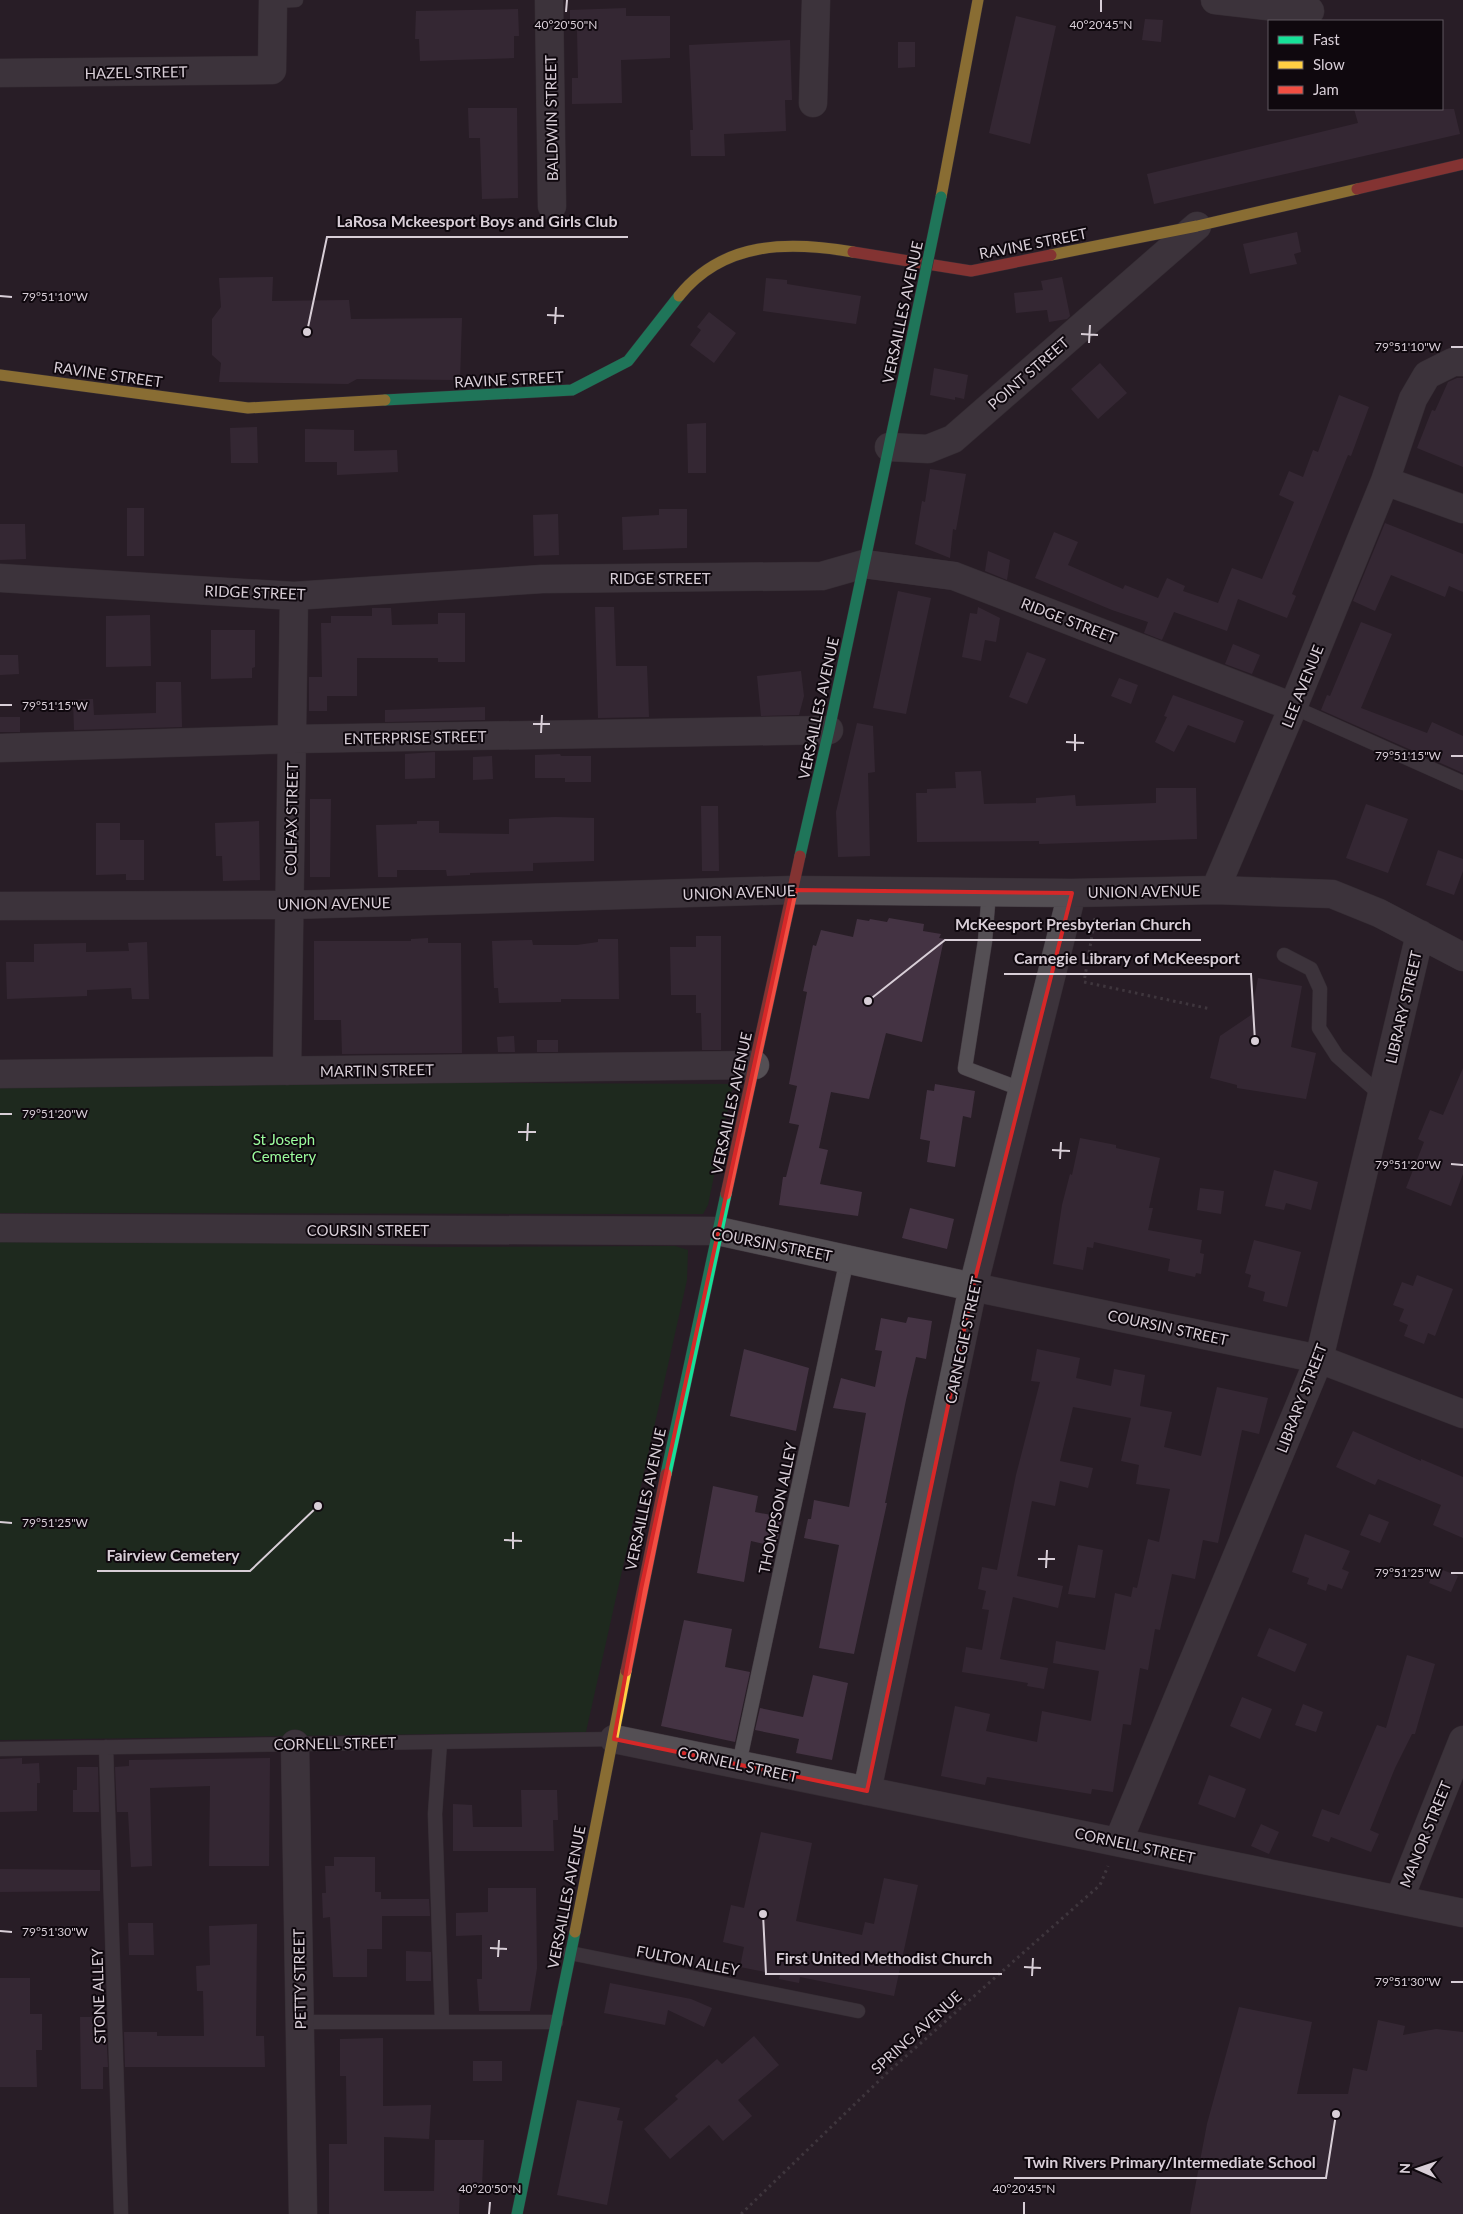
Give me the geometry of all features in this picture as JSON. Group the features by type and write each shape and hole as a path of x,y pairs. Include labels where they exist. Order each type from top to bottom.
{"street":[{"name":"HAZEL STREET","path":"0,73 272,70 272,0"},
{"name":"BALDWIN STREET","path":"549,0 552,206"},
{"path":"813,103 816,0"},
{"name":"VERSAILLES AVENUE","path":"517,2214 614,1738 641,1588 792,890 829,730 941,197 978,0"},
{"path":"1215,0 1310,11"},
{"name":"RAVINE STREET","path":"0,375 248,408 572,390 628,361 691,281 727,257 766,246 831,248 971,271 1198,226 1463,164"},
{"name":"POINT STREET","path":"889,447 928,449 953,439 1198,226"},
{"path":"1463,362 1453,362 1427,375 1413,399 1385,480 1463,510"},
{"name":"LEE AVENUE","path":"1215,890 1293,707 1385,480"},
{"name":"RIDGE STREET","path":"0,578 294,596 542,578 822,576 864,564 954,576 1293,707"},
{"name":"COLFAX STREET","path":"287,1071 294,596"},
{"name":"ENTERPRISE STREET","path":"0,748 292,739 829,730"},
{"name":"UNION AVENUE","path":"0,906 290,905 792,890 1072,893 1215,890 1332,894 1461,952"},
{"name":"CARNEGIE STREET","path":"867,1791 974,1287 1072,893"},
{"name":"LIBRARY STREET","path":"1118,1842 1319,1358 1420,934"},
{"name":"MARTIN STREET","path":"0,1074 755,1065"},
{"name":"COURSIN STREET","path":"0,1228 718,1231 974,1287 1319,1358 1463,1414"},
{"name":"CORNELL STREET","path":"614,1738 1463,1913"},
{"name":"MANOR STREET","path":"1399,1900 1463,1740"},
{"name":"PETTY STREET","path":"295,1744 303,2214"}],"lane":[{"path":"272,0 296,0"},
{"path":"1293,707 1463,783"},
{"path":"989,892 985,941 965,1068 1023,1090"},
{"path":"1284,955 1311,969 1320,989 1320,1028 1337,1056 1382,1096"},
{"name":"THOMPSON ALLEY","path":"739,1764 847,1259"},
{"name":"CORNELL STREET","path":"0,1749 614,1738"},
{"path":"440,1742 435,1814 442,2022"},
{"name":"STONE ALLEY","path":"106,1747 121,2214"},
{"name":"FULTON ALLEY","path":"570,1953 858,2011"},
{"path":"300,2022 556,2022"}],"path":[{"path":"1095,913 1084,982 1211,1009"},
{"name":"SPRING AVENUE","path":"741,2214 888,2072 1100,1885 1118,1842"}],"highlighted area":[{"path":"792,890 1072,893 973,1287 867,1791 614,1739 641,1589"}],"green space":[{"name":"St Joseph Cemetery","path":"284,1082 733,1084 708,1205 703,1214 0,1213 0,1086"},
{"path":"0,1240 234,1240 429,1247 675,1246 688,1250 687,1280 586,1732 0,1740"}],"building":[{"path":"626,8 626,16 670,16 670,58 621,60 622,103 572,104 572,78 578,78 577,29 570,29 570,10"},
{"path":"518,9 519,36 514,36 514,58 420,61 419,39 415,39 416,11"},
{"path":"1016,16 1056,26 1030,144 989,133"},
{"path":"1145,19 1163,20 1161,42 1142,40"},
{"path":"790,40 792,100 785,100 786,131 724,134 725,156 691,156 690,130 693,130 689,45"},
{"path":"898,42 915,42 915,67 898,68"},
{"path":"468,108 517,108 518,198 482,199 480,138 469,138"},
{"path":"1454,109 1460,134 1154,204 1147,174 1358,123 1354,110"},
{"path":"1297,232 1301,252 1294,254 1297,264 1250,274 1243,244"},
{"path":"273,277 272,301 349,300 351,319 462,318 460,380 357,379 348,384 219,382 221,363 212,355 212,319 221,307 219,278"},
{"path":"1062,277 1070,316 1067,319 1049,322 1047,310 1016,313 1014,293 1043,290 1041,281"},
{"path":"766,278 787,280 787,284 861,296 856,324 763,311"},
{"path":"709,312 736,333 714,363 690,345 701,330 697,327"},
{"path":"1100,363 1127,393 1098,419 1071,389"},
{"path":"934,368 968,375 964,399 955,397 955,400 930,395"},
{"path":"1457,378 1463,378 1463,467 1417,448 1432,410 1435,411 1448,382"},
{"path":"1339,395 1369,407 1351,456 1348,455 1292,594 1296,596 1287,618 1238,599 1227,631 1174,612 1162,640 1144,633 1148,622 1112,610 1035,578 1054,532 1078,542 1068,565 1123,589 1125,585 1158,598 1167,578 1185,586 1183,591 1218,603 1232,568 1262,579 1294,502 1279,495 1289,471 1303,477 1313,450 1318,452"},
{"path":"706,423 706,473 688,473 687,424"},
{"path":"257,427 258,463 231,463 230,428"},
{"path":"305,429 354,430 354,451 397,450 398,472 337,475 337,462 305,462"},
{"path":"930,469 966,474 956,530 953,529 950,558 915,544 922,501 925,502"},
{"path":"127,508 144,508 144,556 127,556"},
{"path":"659,509 687,509 687,548 623,550 622,517 659,515"},
{"path":"558,514 559,555 534,556 533,515"},
{"path":"1385,523 1463,554 1463,592 1449,586 1445,597 1391,575 1375,611 1353,601"},
{"path":"0,524 25,524 26,559 0,560"},
{"path":"988,551 1010,560 1007,580 985,571"},
{"path":"898,591 931,598 906,714 873,708"},
{"path":"595,607 614,607 616,666 647,666 649,717 598,718"},
{"path":"978,607 1000,618 996,642 985,640 981,661 962,657 970,613 977,614"},
{"path":"372,608 391,608 392,625 438,624 438,613 465,613 465,662 438,662 438,658 357,658 357,696 327,696 327,711 309,711 309,677 322,677 321,623 331,623 331,616 372,616"},
{"path":"150,615 151,666 106,667 106,616"},
{"path":"1361,622 1392,634 1361,708 1427,733 1432,722 1463,736 1463,773 1321,710 1327,695 1330,696"},
{"path":"211,630 255,630 255,667 252,668 252,678 211,679"},
{"path":"1233,644 1260,655 1252,674 1225,664"},
{"path":"1027,652 1046,659 1027,704 1009,697"},
{"path":"0,655 18,655 19,674 0,675"},
{"path":"801,671 804,696 799,715 761,716 757,676"},
{"path":"1119,678 1138,685 1131,704 1111,696"},
{"path":"156,682 181,682 182,727 74,730 73,700 93,699 94,715 156,713"},
{"path":"1173,695 1244,721 1235,743 1188,725 1174,752 1155,742 1167,717 1164,716"},
{"path":"485,707 485,720 385,722 385,710"},
{"path":"0,717 20,717 20,732 0,732"},
{"path":"857,723 873,726 875,772 868,773 870,856 838,857 836,812"},
{"path":"435,752 435,778 405,779 405,754"},
{"path":"560,754 561,756 591,756 591,782 565,782 565,778 535,778 535,755"},
{"path":"492,756 493,779 473,780 473,757"},
{"path":"981,771 984,804 1036,803 1036,798 1075,795 1076,806 1156,803 1156,788 1196,788 1197,839 1039,844 1039,841 917,842 916,793 927,793 927,789 956,788 955,772"},
{"path":"310,799 331,799 330,877 310,877"},
{"path":"1366,804 1408,819 1388,873 1346,858"},
{"path":"701,806 718,806 719,871 702,871"},
{"path":"594,818 594,861 533,863 533,871 470,873 470,875 447,876 446,870 397,870 397,877 378,877 376,825 417,824 417,821 439,821 439,833 509,834 509,819"},
{"path":"259,821 260,880 223,881 222,856 216,856 215,823"},
{"path":"96,823 120,823 120,840 144,840 144,880 126,880 126,874 96,875"},
{"path":"1438,850 1463,859 1463,871 1454,895 1426,885"},
{"path":"889,918 924,924 923,931 941,934 939,938 944,939 922,1042 886,1033 869,1099 831,1092 819,1148 828,1150 820,1184 862,1192 858,1216 779,1205 783,1177 786,1177 799,1125 789,1123 797,1086 789,1084 807,992 803,991 813,945 816,946 821,930 853,937 857,919 887,922"},
{"path":"696,936 721,936 721,1050 702,1050 701,1013 696,1013 696,995 671,995 670,947 696,947"},
{"path":"428,938 428,943 461,943 462,1053 342,1054 341,1020 314,1020 314,941 411,941 411,939"},
{"path":"598,939 618,939 619,999 561,999 561,1002 499,1003 498,988 494,988 492,941 532,940 533,945 577,945 598,942"},
{"path":"147,942 149,999 132,999 131,988 87,990 87,996 7,999 6,962 34,962 34,944 86,943 86,952 129,951 128,943"},
{"path":"1258,978 1302,986 1291,1047 1316,1053 1306,1099 1237,1088 1237,1085 1210,1078 1220,1036 1251,1015"},
{"path":"514,1036 515,1052 498,1052 497,1037"},
{"path":"537,1040 558,1040 558,1052 537,1052"},
{"path":"1463,1068 1463,1174 1451,1206 1406,1188 1424,1142 1418,1139 1430,1110 1443,1115"},
{"path":"935,1084 975,1091 971,1118 963,1116 955,1167 927,1162 930,1141 920,1139 927,1090 934,1091"},
{"path":"1080,1138 1116,1145 1116,1148 1160,1158 1149,1208 1153,1208 1148,1230 1202,1240 1200,1253 1204,1254 1201,1274 1196,1273 1195,1277 1168,1271 1170,1259 1094,1242 1093,1248 1087,1247 1083,1270 1053,1264 1062,1205 1070,1174 1072,1175"},
{"path":"1274,1170 1318,1182 1311,1210 1286,1203 1284,1210 1265,1206"},
{"path":"1200,1188 1224,1191 1221,1214 1197,1210"},
{"path":"910,1208 954,1219 947,1249 902,1238"},
{"path":"1254,1240 1301,1252 1287,1307 1263,1301 1265,1292 1248,1287 1251,1275 1245,1273"},
{"path":"1417,1275 1453,1289 1435,1336 1428,1333 1424,1344 1404,1336 1408,1325 1399,1321 1404,1309 1393,1305 1402,1282 1413,1286"},
{"path":"908,1317 932,1321 926,1359 916,1357 854,1654 819,1648 839,1545 804,1538 808,1519 811,1519 814,1500 849,1507 866,1413 833,1408 841,1378 875,1387 882,1351 875,1350 881,1318 906,1323"},
{"path":"744,1349 809,1368 796,1431 730,1416"},
{"path":"1037,1349 1080,1358 1076,1378 1111,1386 1114,1369 1145,1375 1140,1406 1172,1412 1164,1447 1201,1456 1217,1387 1268,1398 1259,1434 1242,1430 1218,1543 1203,1540 1195,1579 1172,1574 1160,1630 1155,1629 1148,1670 1140,1668 1131,1725 1123,1724 1113,1792 1092,1789 1091,1794 987,1777 985,1785 941,1776 955,1706 990,1714 986,1731 1037,1742 1042,1711 1091,1721 1099,1671 1053,1663 1056,1641 1105,1650 1115,1593 1131,1597 1133,1587 1137,1588 1148,1539 1159,1542 1170,1489 1136,1484 1139,1465 1121,1461 1131,1418 1073,1407 1060,1461 1093,1468 1088,1488 1060,1481 1055,1506 1032,1501 1017,1576 1063,1586 1058,1608 1013,1597 1000,1659 1048,1668 1044,1689 1027,1686 1028,1683 962,1672 966,1647 982,1650 989,1610 982,1609 986,1591 978,1589 982,1567 997,1570 1016,1475 1040,1382 1031,1381"},
{"path":"1353,1431 1463,1477 1463,1538 1433,1525 1441,1505 1378,1479 1375,1485 1336,1467"},
{"path":"713,1486 758,1496 755,1512 782,1517 776,1547 751,1541 744,1582 697,1573"},
{"path":"1369,1514 1389,1522 1380,1543 1360,1535"},
{"path":"1305,1534 1350,1551 1342,1569 1349,1572 1342,1589 1328,1584 1326,1591 1307,1584 1309,1578 1292,1572"},
{"path":"1078,1545 1103,1550 1095,1598 1068,1594"},
{"path":"1435,1567 1458,1576 1451,1592 1429,1583"},
{"path":"684,1620 732,1629 725,1667 750,1672 735,1742 661,1726"},
{"path":"1269,1628 1307,1644 1295,1672 1257,1656"},
{"path":"1407,1655 1435,1664 1415,1734 1412,1734 1395,1768 1370,1830 1379,1834 1371,1852 1331,1837 1329,1842 1312,1836 1322,1809 1339,1815 1377,1725 1386,1728"},
{"path":"813,1675 848,1683 832,1760 796,1753 799,1739 755,1730 760,1708 803,1717"},
{"path":"1242,1697 1272,1709 1260,1739 1230,1726"},
{"path":"1303,1704 1323,1712 1316,1732 1295,1725"},
{"path":"22,1758 22,1764 39,1763 40,1783 37,1783 37,1811 0,1812 0,1759"},
{"path":"270,1758 269,1866 209,1866 210,1786 150,1788 152,1866 131,1867 128,1812 117,1812 115,1767 129,1766 129,1760"},
{"path":"77,1767 98,1767 99,1812 73,1812 73,1790 77,1790"},
{"path":"1209,1775 1246,1789 1235,1818 1198,1804"},
{"path":"521,1790 557,1790 558,1820 553,1820 554,1851 453,1851 453,1804 472,1805 473,1827 522,1827"},
{"path":"1261,1824 1279,1832 1269,1854 1251,1846"},
{"path":"761,1832 812,1843 796,1921 862,1935 865,1922 874,1924 884,1878 918,1885 894,1996 800,1977 799,1983 779,1979 780,1975 740,1967 744,1947 723,1942 731,1905 744,1908"},
{"path":"334,1857 375,1857 375,1892 381,1892 381,1899 429,1899 430,1916 382,1916 382,1949 367,1949 367,1977 333,1977 330,1917 323,1918 322,1893 326,1893 325,1866 334,1866"},
{"path":"0,1869 100,1870 100,1891 0,1892"},
{"path":"488,1888 536,1888 537,1968 530,2011 479,2011 477,1979 482,1979 482,1935 456,1936 456,1913 488,1912"},
{"path":"128,1923 153,1923 154,1955 129,1955"},
{"path":"257,1924 256,2036 264,2036 265,2067 125,2067 124,2032 157,2032 157,2036 204,2036 203,1991 197,1991 196,1966 210,1965 209,1926"},
{"path":"406,1951 431,1952 431,1981 406,1981"},
{"path":"0,1978 30,1978 30,2014 42,2014 42,2050 36,2050 37,2087 0,2087"},
{"path":"610,1983 691,1999 712,2008 704,2027 668,2010 665,2025 604,2013"},
{"path":"1239,2007 1312,2022 1297,2094 1348,2094 1353,2068 1367,2071 1378,2020 1405,2026 1403,2035 1436,2029 1463,2032 1463,2214 1190,2214 1207,2124"},
{"path":"80,2017 102,2017 102,2032 106,2032 108,2067 103,2067 103,2089 81,2089"},
{"path":"754,2036 779,2065 738,2100 752,2116 723,2141 709,2125 670,2159 644,2129 678,2099 675,2096 717,2059 722,2064"},
{"path":"383,2038 383,2106 431,2105 429,2139 384,2137 384,2191 434,2191 435,2140 484,2140 482,2187 460,2186 459,2214 329,2214 329,2144 347,2144 346,2076 340,2076 340,2039"},
{"path":"473,2061 502,2061 502,2081 473,2081"},
{"path":"577,2100 620,2108 617,2120 623,2121 607,2205 557,2195"}],"traffic: fast":[{"path":"901,390 941,197"},
{"path":"385,400 572,390 628,361 679,296"},
{"path":"800,856 829,730 901,390"},
{"path":"666,1474 726,1194"},
{"path":"517,2214 575,1932"}],"traffic: slow":[{"path":"941,197 978,0"},
{"path":"1051,255 1197,226 1357,189"},
{"path":"679,296 696,278 716,264 736,255 758,249 805,246 853,252"},
{"path":"0,375 248,408 385,400"},
{"path":"575,1932 626,1671"}],"traffic: jam":[{"path":"1357,189 1463,164"},
{"path":"853,252 971,271 1051,255"},
{"path":"726,1194 800,856"},
{"path":"626,1671 666,1474"}],"place":[{"name":"LaRosa Mckeesport Boys and Girls Club","path":"307,332"},
{"name":"McKeesport Presbyterian Church","path":"868,1001"},
{"name":"Carnegie Library of McKeesport","path":"1255,1041"},
{"name":"Fairview Cemetery","path":"318,1506"},
{"name":"First United Methodist Church","path":"763,1914"},
{"name":"Twin Rivers Primary/Intermediate School","path":"1336,2114"}]}
